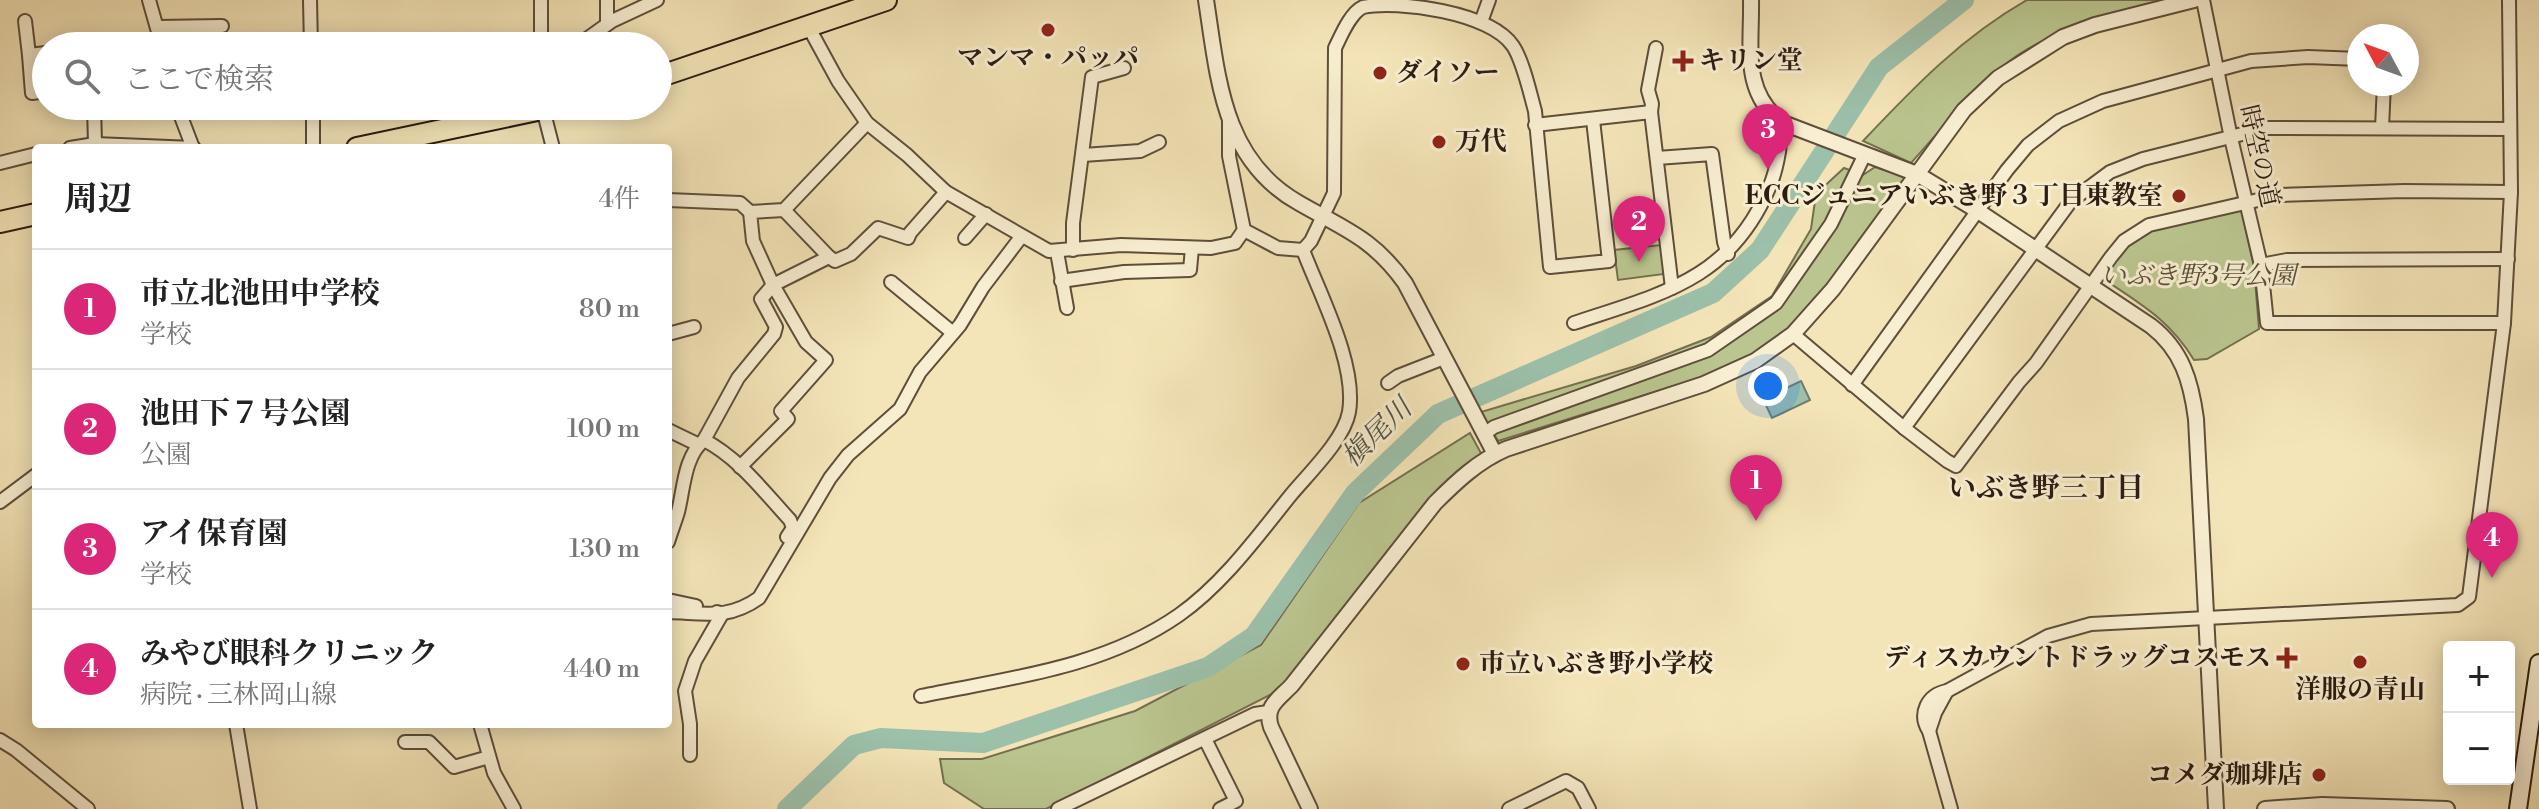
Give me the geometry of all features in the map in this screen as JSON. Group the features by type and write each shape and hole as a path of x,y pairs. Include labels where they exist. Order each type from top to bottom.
{"highway":[{"path":"672,72 886,0"},
{"path":"376,144 486,120"},
{"path":"0,222 32,215"}],"main road":[{"path":"2518,809 2539,663"}],"street":[{"path":"149,0 159,32"},
{"path":"310,0 311,32"},
{"path":"541,0 541,32"},
{"path":"607,0 607,24"},
{"path":"596,32 657,0"},
{"path":"808,26 838,81 867,123 946,192 1021,237 1057,252 1121,245 1211,248 1235,243 1244,230 1229,156 1229,122 1220,92 1206,0"},
{"path":"1481,22 1489,0"},
{"path":"1751,0 1754,84 1758,99 1769,113 1788,125 1917,174 1978,211 2162,335 2179,357 2191,385 2196,419 2216,809"},
{"path":"1310,809 1271,727 1268,712 1435,503 1460,479 1495,454 1726,376 1755,361 1793,334 1833,289 1979,93 2063,37 2095,25 2194,0"},
{"name":"時空の道","path":"2203,0 2261,265 2267,323 2504,323"},
{"path":"1951,809 1924,722 1925,707 1933,696 2048,636 2075,627 2458,605 2465,601 2470,593 2504,323 2511,192 2509,0"},
{"path":"1303,250 1311,241 1334,193 1335,48 1360,8 1385,1 1414,2 1470,16 1499,32 1513,46 1531,96 1550,267 1609,261 1593,120"},
{"path":"25,21 32,93"},
{"path":"158,27 222,26"},
{"path":"1656,48 1649,60 1648,90 1672,288"},
{"path":"1852,385 2028,145 2059,121 2103,101 2251,61 2308,57 2347,59"},
{"path":"1073,250 1073,223 1092,77 1124,68"},
{"path":"2382,128 2383,96"},
{"path":"1535,125 1651,112"},
{"path":"94,120 95,144"},
{"path":"183,120 192,144"},
{"path":"313,120 313,144"},
{"path":"545,120 552,144"},
{"path":"1229,122 1264,175 1295,201 1370,243 1392,265 1405,283 1495,454"},
{"path":"750,212 784,210 867,123"},
{"path":"1574,323 1594,310 1672,288 1728,254 1755,218 1771,184 1780,149 1778,133 1788,125"},
{"path":"1904,428 2071,201 2110,172 2143,159 2266,128 2510,129"},
{"path":"1083,155 1140,151 1159,142"},
{"path":"1483,433 1708,350 1776,303 1831,224 1862,153"},
{"path":"1657,158 1712,154 1728,254"},
{"path":"0,163 32,155"},
{"path":"784,210 835,261 851,254 878,228 908,238 946,192"},
{"path":"1793,334 1904,428 1956,466 2036,363 2124,241 2142,229 2247,201 2301,194 2511,192"},
{"path":"672,200 740,203 750,212 753,241 773,285 806,342 826,360 781,411 788,419 740,467"},
{"path":"965,238 986,214"},
{"path":"1244,230 1278,248 1303,250"},
{"path":"672,612 722,614 743,609 759,598 830,478 848,455 900,409 920,372 953,333 1021,237"},
{"path":"1061,281 1124,272 1190,270 1192,248"},
{"path":"921,696 1089,660 1140,639 1181,614 1252,543 1335,441 1349,414 1349,388 1342,350 1303,250"},
{"path":"1057,252 1067,308"},
{"path":"672,530 688,466 738,378 775,331 776,327 761,299 773,285 829,257"},
{"path":"2261,265 2287,260 2508,259"},
{"path":"891,282 953,333"},
{"path":"775,331 795,322"},
{"path":"672,333 694,327"},
{"path":"1391,376 1446,361"},
{"path":"672,432 718,447 790,520 793,528 779,551 781,562"},
{"path":"0,502 32,478"},
{"path":"672,601 702,606 722,614"},
{"path":"690,755 690,724 685,691 695,661 722,614"},
{"path":"1058,809 1255,714 1268,712"},
{"path":"237,728 250,809"},
{"path":"481,728 489,757 514,809"},
{"path":"1205,739 1236,801 1220,809"},
{"path":"0,740 88,809"},
{"path":"405,742 429,742 454,767 489,757"},
{"path":"1509,809 1566,781 1578,788 1589,809"},
{"path":"2265,809 2322,805 2447,809"}],"green space":[{"path":"2027,0 2173,0 2079,26 2026,50 1980,87 1911,163 1863,141 1920,82 1960,47"},
{"path":"1875,167 1906,177 1828,287 1787,331 1738,366 1498,441 1481,412 1636,366 1711,337 1772,296 1811,229 1816,194 1844,168 1863,175"},
{"name":"いぶき野3号公園","path":"2236,209 2242,212 2254,267 2259,329 2207,359 2194,360 2166,325 2108,282 2106,273 2129,243 2151,230"},
{"path":"1661,245 1664,274 1618,280 1614,250"},
{"path":"1470,433 1482,455 1290,680 1270,695 1046,809 984,809 944,783 940,759 982,759 1135,711 1261,645 1359,503"}],"shaded area":[{"path":"1801,381 1810,400 1772,418 1763,399"}],"waterway":[{"name":"槇尾川","path":"787,809 854,745 881,738 983,743 1208,667 1254,636 1355,493 1438,414 1713,293 1760,250 1879,67 1964,0"}],"place":[{"name":"マンマ・パッパ","path":"1048,30"},
{"name":"キリン堂","path":"1683,61"},
{"name":"ダイソー","path":"1380,73"},
{"name":"万代","path":"1439,142"},
{"name":"アイ保育園","path":"1768,170"},
{"name":"ECCジュニアいぶき野３丁目東教室","path":"2179,196"},
{"name":"池田下７号公園","path":"1639,262"},
{"name":"市立北池田中学校","path":"1756,521"},
{"name":"みやび眼科クリニック","path":"2492,578"},
{"name":"ディスカウントドラッグコスモス","path":"2287,658"},
{"name":"洋服の青山","path":"2360,662"},
{"name":"市立いぶき野小学校","path":"1463,664"},
{"name":"コメダ珈琲店","path":"2319,775"}],"district":[{"name":"いぶき野三丁目","path":"2046,488"}]}
